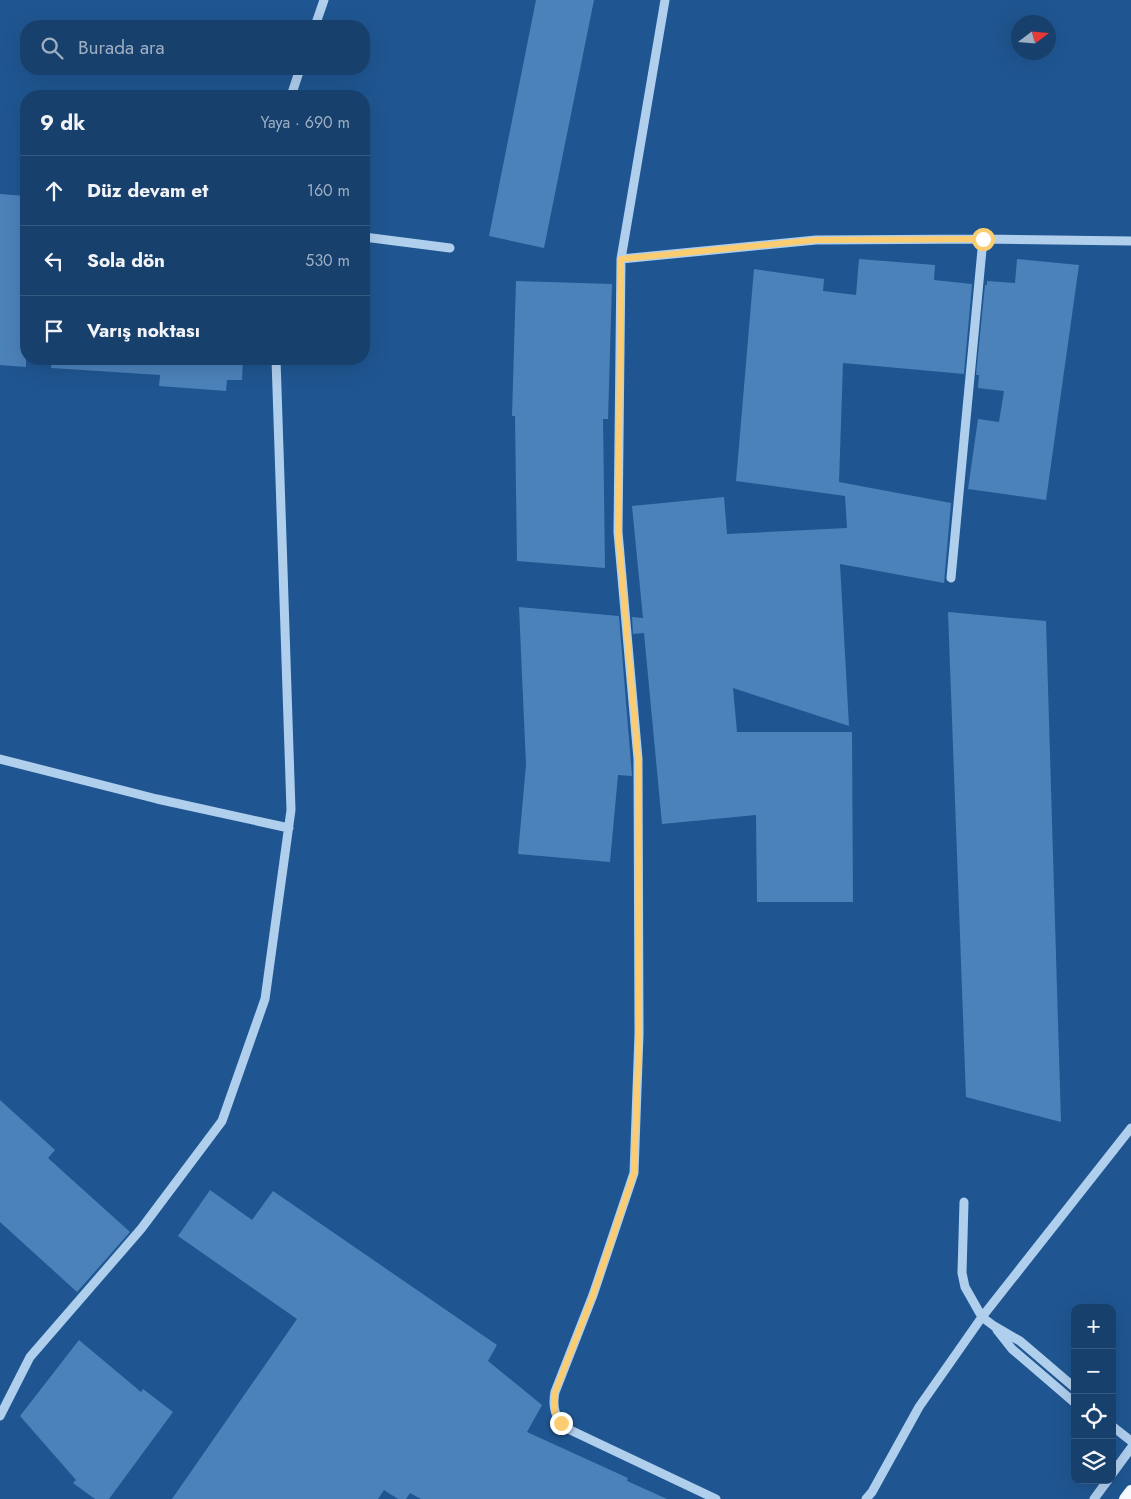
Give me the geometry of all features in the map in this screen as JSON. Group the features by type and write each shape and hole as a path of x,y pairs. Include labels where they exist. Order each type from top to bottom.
{"main road":[{"path":"1125,1499 1131,1491"}],"street":[{"path":"317,20 324,0"},
{"path":"665,0 621,259 618,532 638,759 639,1034 634,1173 593,1295 555,1392 553,1404 557,1417 566,1428 716,1499"},
{"path":"293,90 298,75"},
{"path":"370,238 450,248"},
{"path":"621,259 816,240 983,239 1131,242"},
{"path":"951,578 983,239"},
{"path":"0,1416 30,1357 142,1229 222,1121 265,999 289,828 291,800 276,365"},
{"path":"0,759 157,799 289,828"},
{"path":"866,1499 872,1492 919,1408 982,1317 1131,1128"},
{"path":"964,1202 962,1273 965,1287 982,1317 1020,1342 1071,1385"},
{"path":"994,1326 1012,1349 1071,1400"},
{"path":"1116,1429 1131,1441"},
{"path":"1116,1469 1131,1448"},
{"path":"1094,1499 1105,1484"}],"building":[{"path":"536,0 594,0 544,248 489,236"},
{"path":"0,194 20,196 20,365 26,365 26,367 0,365"},
{"path":"859,259 935,265 934,280 972,284 964,374 843,363 839,482 951,503 944,583 840,564 849,726 733,688 737,732 852,732 853,902 757,902 756,815 662,824 644,633 633,634 632,617 643,618 632,506 724,497 727,534 847,528 845,496 736,481 754,269 824,279 823,291 856,295"},
{"path":"1017,259 1079,265 1046,500 968,489 978,419 999,422 1004,391 978,388 979,375 976,375 985,285 987,285 987,281 1015,283"},
{"path":"516,281 612,284 608,419 603,419 605,568 517,561 515,416 512,416"},
{"path":"51,365 243,365 242,380 227,380 226,391 159,386 160,375 51,368"},
{"path":"519,607 619,616 632,776 618,775 610,862 518,854 526,765"},
{"path":"948,612 1046,621 1061,1122 966,1097"},
{"path":"0,1100 55,1150 48,1158 130,1232 77,1292 0,1222"},
{"path":"210,1190 252,1220 273,1191 497,1345 488,1361 542,1405 527,1432 628,1478 627,1481 667,1499 421,1499 410,1493 406,1499 398,1499 384,1490 378,1499 172,1499 297,1319 178,1236"},
{"path":"79,1340 141,1392 143,1389 173,1412 109,1499 95,1499 73,1483 76,1480 20,1416"}],"route":[{"path":"561,1423 554,1411 555,1392 593,1295 634,1173 639,1034 638,759 618,532 621,259 816,240 983,239"}]}
